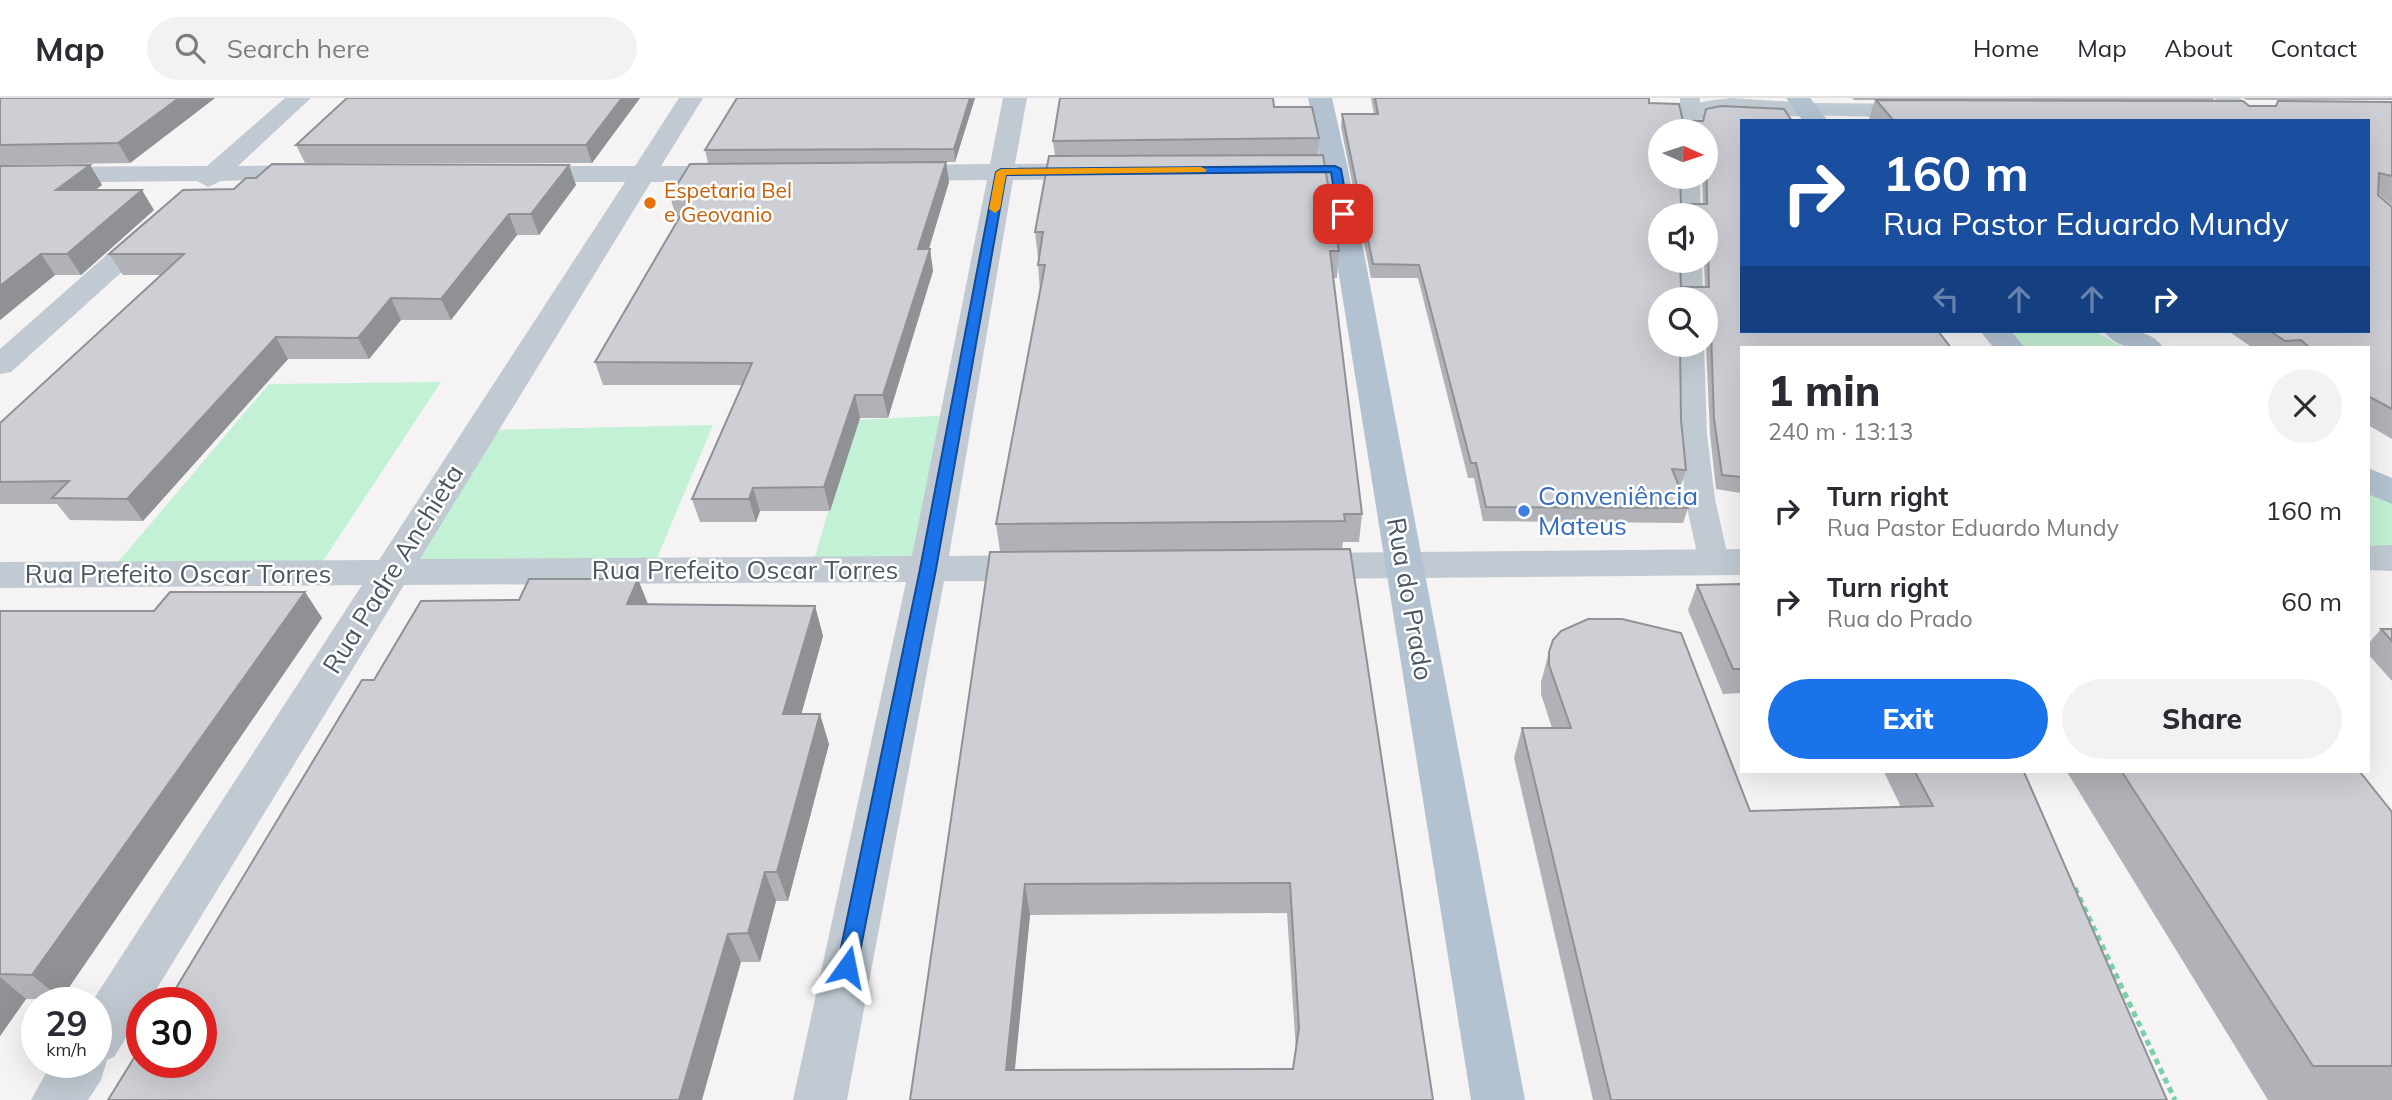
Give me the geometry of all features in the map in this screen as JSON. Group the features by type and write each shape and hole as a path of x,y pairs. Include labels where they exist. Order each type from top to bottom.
{"main road":[{"name":"Rua do Prado","path":"1320,98 1322,169 1404,566 1498,1100"},
{"path":"1807,110 1948,111"},
{"path":"2123,333 2145,346"},
{"path":"2370,479 2392,493"}],"street":[{"path":"0,365 299,98"},
{"name":"Rua Padre Anchieta","path":"112,1015 691,98"},
{"path":"820,1100 928,569 1015,98"},
{"path":"1690,115 1719,105 1739,104 1807,110"},
{"path":"878,173 1127,171"},
{"path":"0,175 340,173"},
{"path":"492,174 754,174"},
{"path":"2370,558 2392,558"},
{"path":"1264,567 1727,562"},
{"name":"Rua Prefeito Oscar Torres","path":"0,575 1068,568"},
{"path":"58,1100 72,1078"}],"lane":[{"path":"1691,357 1693,434 1700,499 1727,562"}],"path":[{"path":"2072,883 2175,1100"}],"green space":[{"path":"1997,333 2098,333 2121,346 2008,346"},
{"path":"441,382 315,573 108,574 269,384"},
{"path":"956,415 928,569 811,570 855,420"},
{"path":"713,425 652,570 390,572 481,430"},
{"path":"2370,484 2392,497 2392,558 2370,558"}],"building":[{"path":"0,98 179,98 118,143 0,145"},
{"path":"347,98 622,98 586,145 296,145"},
{"path":"737,98 970,98 954,149 705,150"},
{"path":"1060,98 1273,98 1274,107 1312,107 1319,138 1053,141"},
{"path":"1375,98 1649,98 1649,103 1679,104 1683,119 1648,119 1648,189 1680,189 1681,203 1648,203 1648,273 1680,273 1681,287 1648,287 1648,357 1680,357 1681,420 1686,470 1672,469 1688,508 1486,507 1476,463 1471,463 1419,265 1373,264 1342,114 1378,114"},
{"path":"1876,100 2243,101 2249,106 2276,106 2278,101 2392,102 2392,176 2379,173 2378,195 2392,207 2392,409 2370,397 2370,346 2308,346 2301,340 2285,341 2273,333 2370,333 2370,119 1892,119"},
{"path":"1721,106 1784,109 1791,119 1740,119 1740,333 1940,333 1949,346 1740,346 1740,477 1722,475 1714,419 1712,357 1718,357 1718,287 1709,287 1709,273 1718,273 1718,203 1707,203 1707,189 1718,189 1718,119 1704,119 1706,109"},
{"path":"1323,155 1339,251 1330,251 1362,514 1344,514 1345,521 996,524 1045,265 1038,265 1043,232 1035,232 1049,156"},
{"path":"946,162 918,249 930,249 883,395 855,395 824,487 753,488 749,499 692,499 752,363 595,362 692,196 670,196 690,164"},
{"path":"272,164 569,165 531,214 509,214 441,299 391,298 358,338 276,337 127,499 52,498 69,481 0,482 0,423 184,254 109,254 183,190 234,189 246,178 256,178"},
{"path":"90,165 56,190 142,190 67,254 41,254 0,286 0,166"},
{"path":"1350,549 1433,1100 910,1100 990,552","holes":["1290,883 1299,1028 1293,1069 1006,1070 1025,884"]},
{"path":"529,579 638,579 627,604 815,606 783,714 820,714 777,872 765,872 748,933 728,934 679,1100 108,1100 126,1071 126,1078 217,1078 217,987 177,987 362,680 374,680 421,601 519,600"},
{"path":"1740,584 1740,669 1733,669 1697,585"},
{"path":"170,592 305,592 32,975 0,974 0,611 154,611"},
{"path":"1588,619 1622,619 1681,633 1750,811 1933,806 1916,773 2024,773 2167,1100 1611,1100 1522,728 1571,728 1549,665 1553,640 1561,631"},
{"path":"2381,629 2392,629 2392,641"},
{"path":"2123,773 2361,773 2392,812 2392,1066 2313,1066"}],"slow traffic":[{"path":"995,209 1001,172 1201,170"}],"place":[{"name":"Espetaria Bel e Geovanio","path":"650,203"},
{"name":"Conveniência Mateus","path":"1524,511"}],"route":[{"path":"847,967 928,569 1001,172 1335,169 1343,214"}]}
